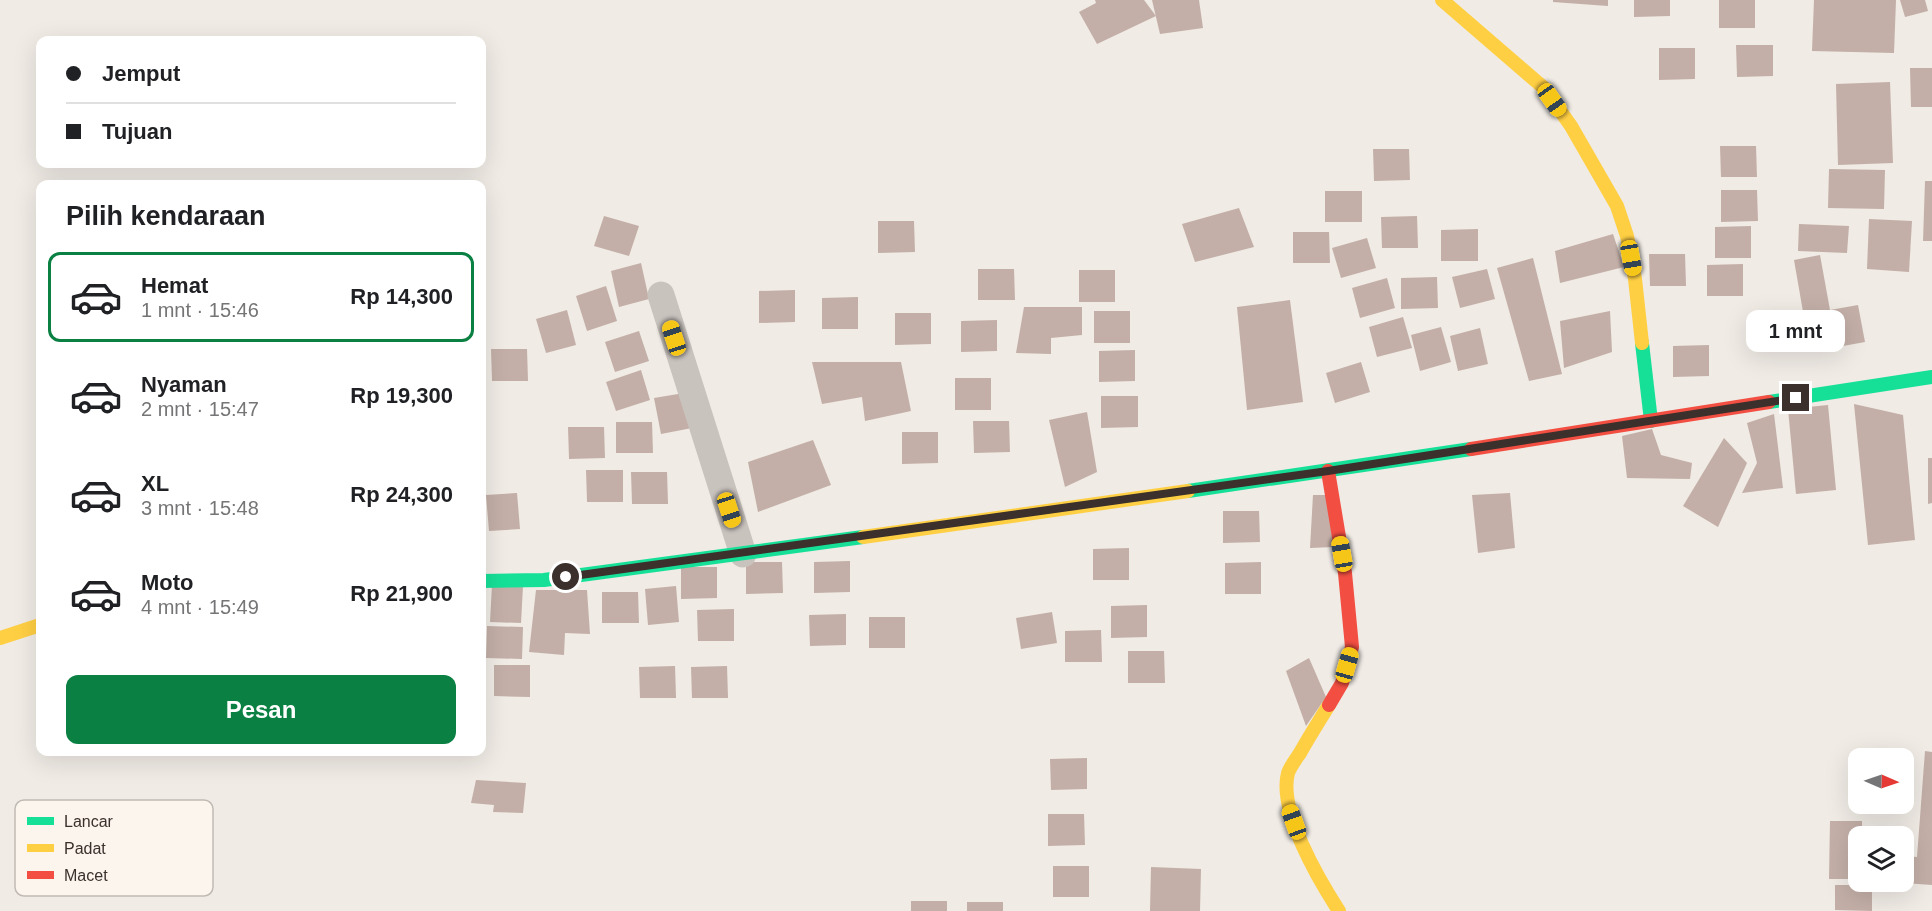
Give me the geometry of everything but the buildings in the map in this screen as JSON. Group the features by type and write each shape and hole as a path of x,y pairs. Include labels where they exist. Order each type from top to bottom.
{"street":[{"path":"1442,0 1544,88 1571,126 1617,206 1627,236 1635,279 1651,421"},
{"path":"661,295 743,554"},
{"path":"486,581 544,580 743,554 1328,471 1932,377"},
{"path":"1328,471 1345,573 1352,647 1342,683 1288,773 1286,788 1288,805 1307,857 1339,911"},
{"path":"0,638 36,626"}],"traffic: fast":[{"path":"1642,343 1651,421"},
{"path":"1769,402 1932,377"},
{"path":"1188,491 1471,449"},
{"path":"486,581 544,580 863,537"}],"traffic: slow":[{"path":"1442,0 1544,88 1571,126 1617,206 1627,236 1635,279 1642,343"},
{"path":"863,537 1188,491"},
{"path":"0,638 36,626"},
{"path":"1329,705 1290,768 1286,789 1294,825 1302,845 1339,911"}],"traffic: jam":[{"path":"1471,449 1769,402"},
{"path":"1328,471 1345,573 1352,647 1342,683 1329,705"}],"route":[{"path":"566,577 1328,471 1796,398"}]}
